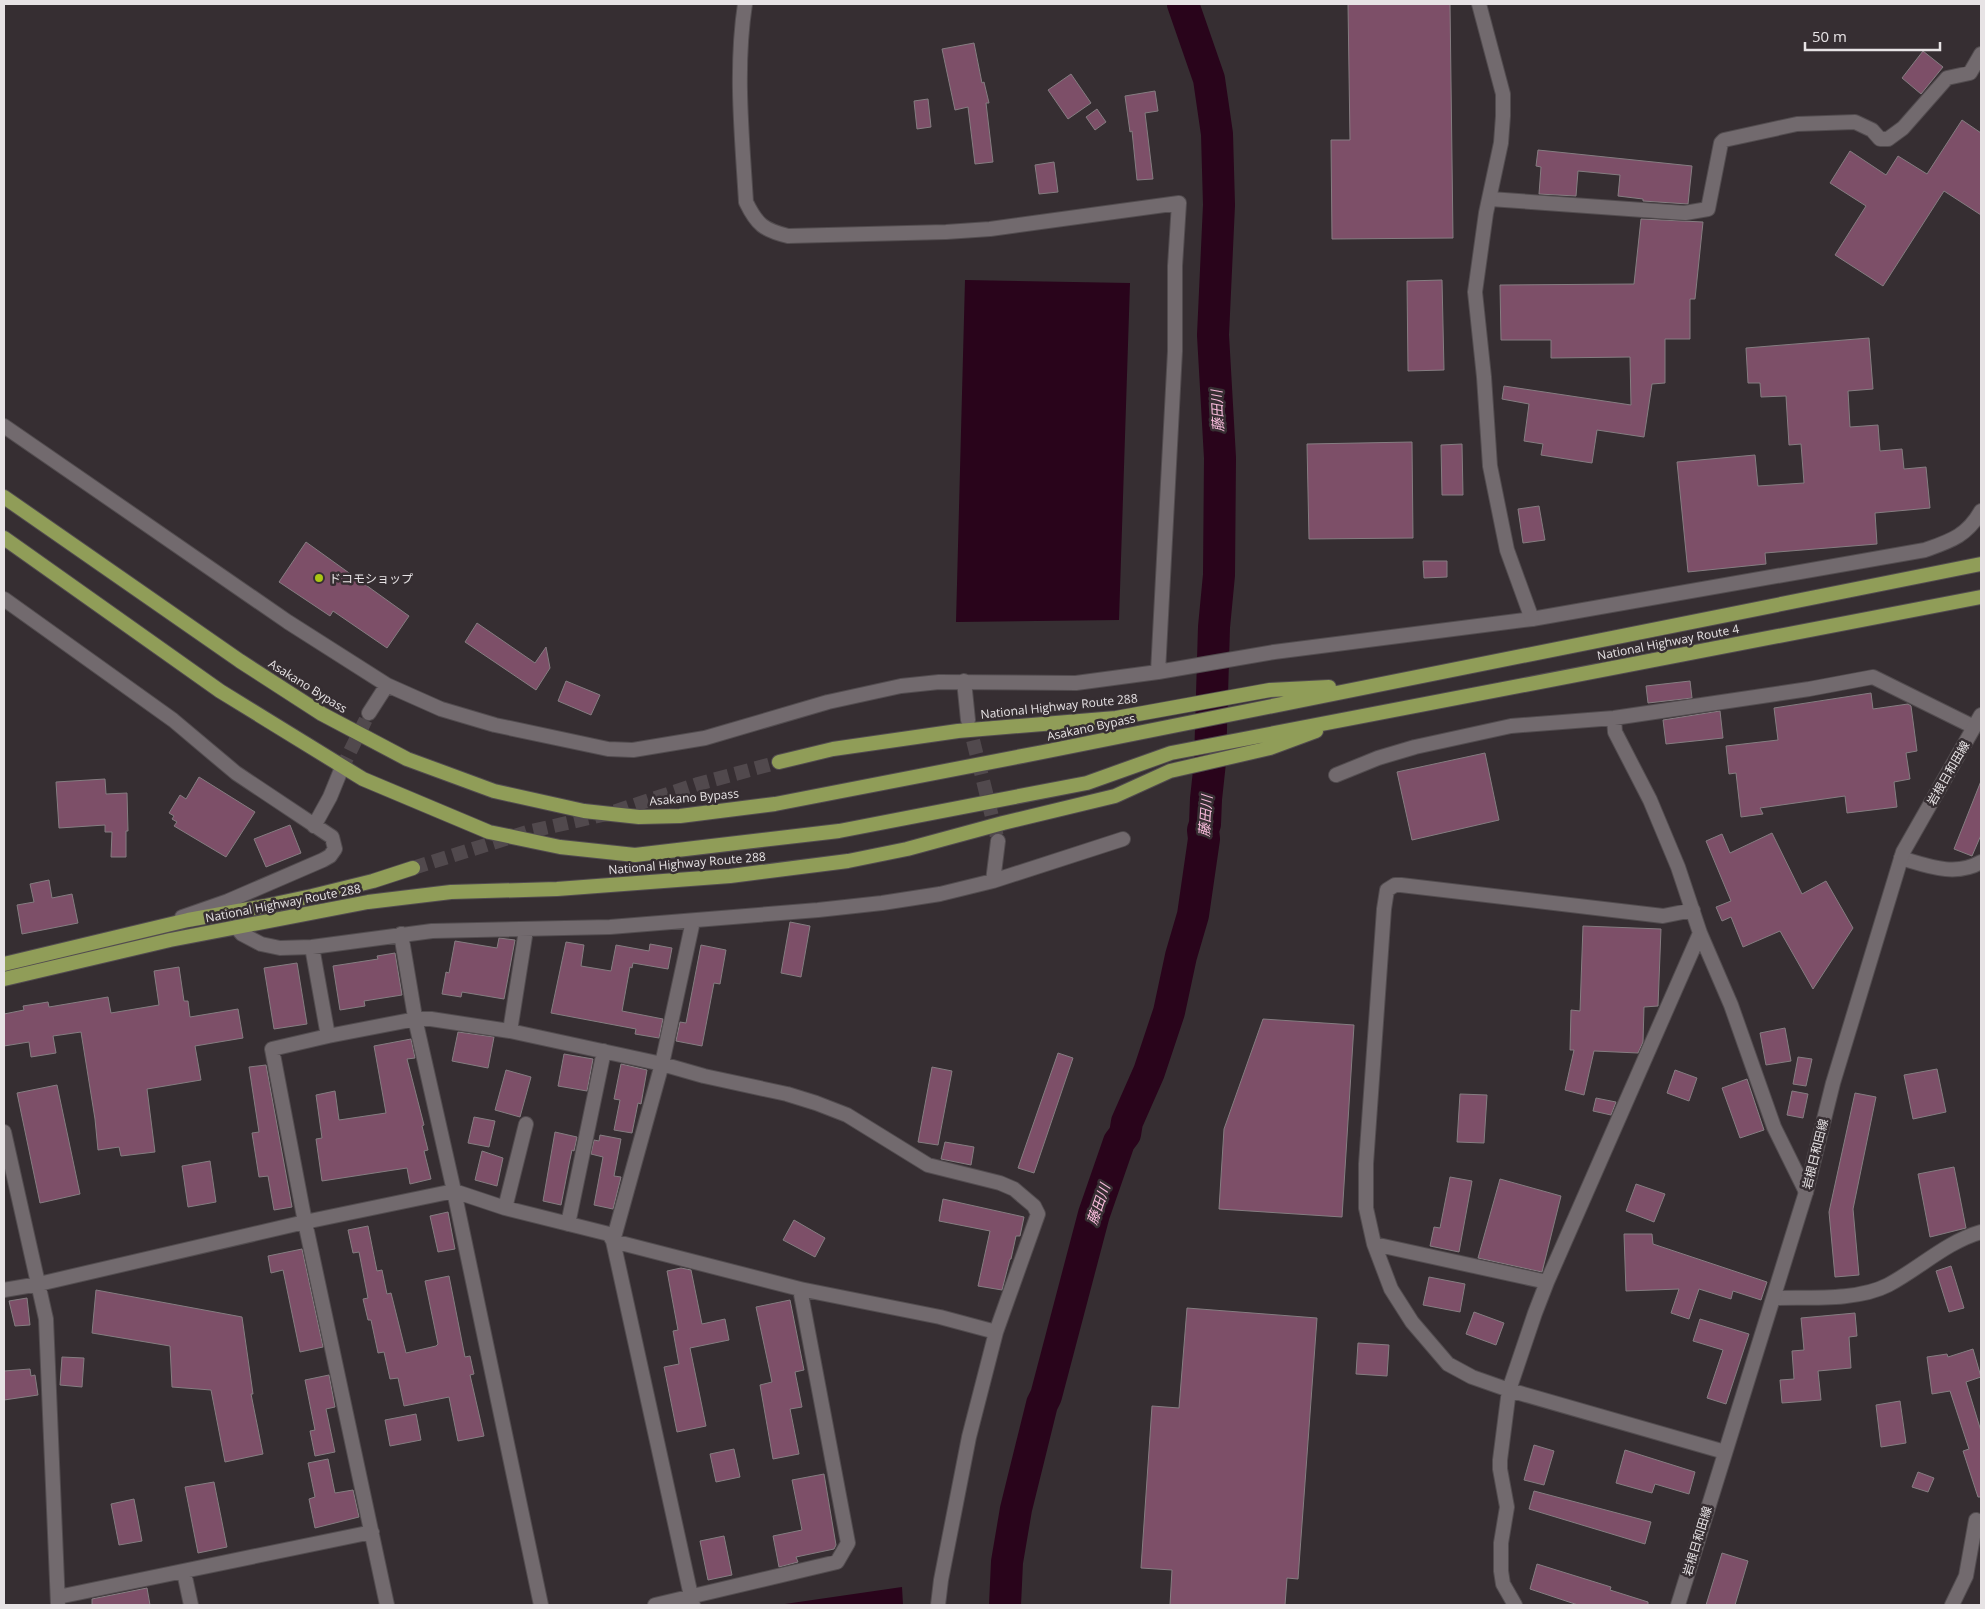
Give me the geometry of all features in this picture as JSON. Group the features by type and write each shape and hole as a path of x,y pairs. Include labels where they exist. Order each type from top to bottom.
{"highway":[{"name":"Asakano Bypass","path":"4,497 240,661 322,714 416,762 494,791 584,811 639,817 680,816 775,804 1372,685"},
{"path":"4,538 220,691 362,779 489,832 560,846 635,855 838,831 1087,783 1171,753 1360,716"},
{"name":"National Highway Route 4","path":"1372,685 1981,564"},
{"name":"National Highway Route 4","path":"1360,716 1981,597"},
{"name":"National Highway Route 288","path":"778,762 833,749 958,731 1116,718 1270,690 1372,685"},
{"name":"National Highway Route 288","path":"4,979 170,940 368,902 450,892 557,889 692,879 848,861 907,849 1003,823 1116,796 1170,771 1270,748 1360,716"},
{"name":"National Highway Route 288","path":"4,964 174,923 312,896 373,881 413,868"}],"street":[{"path":"745,4 740,33 740,103 746,202 752,215 767,230 788,236 946,232 1019,226 1179,203 1175,266 1175,351 1158,672"},
{"path":"1479,4 1503,94 1501,143 1486,213 1475,292 1484,377 1490,466 1507,550 1532,619"},
{"path":"1490,199 1685,213 1708,209 1721,143 1724,140 1797,124 1855,122 1872,130 1880,139 1888,139 1903,128 1946,78 1970,73 1981,54"},
{"path":"4,426 288,622 387,685 441,709 495,725 608,749 633,750 706,738 861,694 910,685 964,681 1076,683 1172,670 1274,652 1532,619 1925,550 1958,537 1967,531 1981,511"},
{"path":"4,599 173,720 236,773 332,837 335,849 330,856 228,901 183,916 174,923"},
{"path":"1336,775 1378,758 1415,747 1511,726 1614,718 1810,689 1872,677 1978,721"},
{"path":"964,681 968,720"},
{"path":"369,713 387,685"},
{"path":"1614,718 1615,732 1665,833 1700,933 1731,1005 1774,1127 1806,1192"},
{"name":"岩根日和田線","path":"1678,1605 1806,1192 1832,1083 1903,852 1978,721"},
{"path":"314,826 330,797 341,770"},
{"path":"236,927 242,934 261,944 280,948 312,947 432,931 610,927 882,903 940,894 992,882 1123,839"},
{"path":"992,882 998,841"},
{"path":"1901,858 1941,870 1967,869 1981,862"},
{"path":"1693,910 1663,916 1401,885 1394,885 1387,890 1383,919 1366,1164 1366,1208 1374,1244 1391,1290 1412,1322 1448,1364 1472,1377 1509,1390 1725,1452"},
{"path":"613,1241 662,1064 693,921"},
{"path":"510,1031 526,930"},
{"path":"1515,1605 1504,1584 1501,1571 1501,1543 1507,1507 1500,1460 1509,1390 1546,1282 1700,933"},
{"path":"401,934 416,1019 541,1605"},
{"path":"312,947 328,1036"},
{"path":"387,1605 305,1222 272,1049 416,1019 431,1019 510,1031 662,1064 704,1076 787,1094 847,1115 928,1165 1000,1183 1014,1189 1034,1206 1038,1214 996,1332 969,1437 941,1580 938,1605"},
{"path":"568,1224 604,1052"},
{"path":"505,1208 526,1124"},
{"path":"4,1132 46,1319 58,1601 372,1532"},
{"path":"4,1290 39,1284 305,1222 454,1191 505,1208 609,1234 613,1241 692,1601"},
{"path":"1774,1298 1832,1297 1872,1292 1888,1285 1954,1243 1981,1232"},
{"path":"613,1241 800,1289 940,1316 996,1332"},
{"path":"1374,1244 1546,1282"},
{"path":"655,1605 692,1601 837,1562 848,1543 800,1289"},
{"path":"1952,1605 1966,1576 1976,1520"},
{"path":"184,1572 191,1605"}],"shaded area":[{"path":"965,280 1130,283 1119,620 956,622"},
{"path":"902,1587 903,1605 778,1605"}],"building":[{"path":"1348,4 1450,4 1453,238 1332,239 1331,140 1350,140"},
{"path":"974,43 982,83 984,82 989,103 986,103 993,162 975,164 968,107 955,110 942,49"},
{"path":"1923,51 1943,67 1921,94 1902,78"},
{"path":"1071,74 1091,103 1068,119 1048,90"},
{"path":"1155,91 1158,111 1145,113 1153,179 1137,180 1132,131 1130,132 1125,96"},
{"path":"928,99 931,127 917,129 914,101"},
{"path":"1097,109 1106,122 1095,130 1086,117"},
{"path":"1962,120 1981,133 1981,215 1944,191 1883,286 1835,255 1866,206 1830,183 1850,151 1886,175 1898,156 1927,174"},
{"path":"1538,150 1692,166 1688,204 1643,201 1643,199 1618,196 1620,175 1578,171 1576,196 1539,194 1541,167 1536,166"},
{"path":"1054,162 1058,192 1039,194 1035,165"},
{"path":"1641,219 1703,222 1695,299 1690,299 1690,339 1665,339 1665,383 1652,384 1644,437 1597,430 1592,463 1541,455 1543,444 1524,441 1529,404 1502,399 1504,386 1631,405 1630,357 1551,358 1551,340 1501,340 1500,285 1634,284"},
{"path":"1442,280 1444,370 1408,371 1407,281"},
{"path":"1869,338 1873,389 1848,391 1850,427 1878,425 1880,451 1902,449 1904,469 1926,467 1930,508 1875,513 1877,544 1765,553 1766,564 1688,572 1677,462 1755,455 1758,486 1804,483 1801,444 1789,445 1786,396 1761,397 1760,383 1748,383 1746,348"},
{"path":"1412,442 1413,538 1309,539 1307,444"},
{"path":"1462,444 1463,495 1442,495 1441,445"},
{"path":"1539,506 1545,540 1523,543 1518,509"},
{"path":"306,542 409,616 387,648 333,611 330,616 279,582"},
{"path":"1423,561 1447,561 1447,577 1424,578"},
{"path":"477,623 535,663 546,647 550,668 536,690 465,642"},
{"path":"566,681 600,695 591,715 558,701"},
{"path":"1690,681 1692,698 1648,703 1646,686"},
{"path":"1871,693 1873,709 1908,704 1911,706 1917,751 1906,753 1910,779 1894,782 1897,807 1847,813 1845,796 1760,808 1763,814 1741,817 1736,773 1729,774 1726,746 1778,740 1774,708"},
{"path":"1720,711 1723,738 1666,744 1663,720"},
{"path":"1485,753 1499,820 1412,840 1397,772"},
{"path":"199,777 255,812 226,857 174,826 177,822 172,819 174,816 169,813 180,795 186,799"},
{"path":"105,779 106,794 127,793 128,831 126,831 126,857 111,857 112,832 105,832 105,825 59,828 56,782"},
{"path":"1981,781 1981,835 1972,856 1954,849"},
{"path":"290,825 301,853 266,867 254,839"},
{"path":"1772,833 1802,894 1826,881 1853,928 1813,989 1780,931 1743,947 1731,917 1722,921 1716,907 1731,901 1706,841 1722,834 1730,853"},
{"path":"49,880 52,898 72,894 78,923 22,934 17,905 34,902 30,884"},
{"path":"790,922 810,926 801,977 781,973"},
{"path":"1583,926 1661,929 1658,1006 1644,1007 1643,1042 1638,1053 1594,1051 1584,1095 1565,1090 1574,1050 1570,1050 1571,1010 1580,1011"},
{"path":"499,938 515,940 504,999 462,992 461,997 442,994 446,972 449,973 455,941 497,948"},
{"path":"566,942 584,945 581,966 611,971 616,945 649,951 650,944 672,948 668,969 633,963 632,968 630,967 622,1011 663,1019 659,1038 635,1034 636,1029 551,1013"},
{"path":"701,945 726,950 720,984 714,983 702,1046 676,1041 680,1022 686,1023"},
{"path":"395,953 402,995 364,1001 365,1006 340,1010 333,966 378,959 377,956"},
{"path":"297,963 307,1024 274,1029 264,968"},
{"path":"179,967 184,1001 188,1001 190,1017 238,1009 243,1038 195,1046 201,1080 147,1089 155,1152 121,1156 119,1147 98,1150 81,1032 53,1036 56,1053 31,1057 29,1042 4,1046 4,1014 24,1010 23,1006 48,1002 49,1007 108,997 111,1013 159,1005 154,971"},
{"path":"1263,1019 1354,1025 1342,1217 1219,1209 1224,1129"},
{"path":"1785,1028 1791,1061 1766,1065 1760,1033"},
{"path":"458,1032 494,1037 488,1068 452,1061"},
{"path":"411,1039 415,1058 407,1059 424,1125 422,1126 428,1150 424,1151 431,1179 410,1184 407,1168 322,1181 316,1139 322,1138 316,1095 335,1091 339,1120 386,1113 374,1046"},
{"path":"1058,1053 1073,1058 1034,1173 1018,1168"},
{"path":"564,1054 593,1059 587,1091 558,1086"},
{"path":"1798,1057 1812,1059 1806,1086 1793,1084"},
{"path":"621,1064 647,1070 641,1104 638,1103 632,1133 614,1130 620,1100 614,1099"},
{"path":"266,1065 292,1207 274,1210 268,1176 259,1177 252,1133 259,1132 249,1067"},
{"path":"932,1067 952,1071 938,1145 918,1142"},
{"path":"1937,1069 1946,1112 1913,1119 1904,1075"},
{"path":"506,1070 531,1077 520,1117 495,1110"},
{"path":"1675,1070 1697,1078 1689,1101 1667,1093"},
{"path":"1747,1079 1764,1130 1740,1138 1722,1088"},
{"path":"57,1085 80,1194 40,1203 17,1093"},
{"path":"1792,1091 1808,1094 1803,1118 1787,1115"},
{"path":"1855,1093 1876,1097 1853,1209 1859,1275 1835,1277 1829,1212"},
{"path":"1460,1094 1487,1095 1484,1143 1457,1142"},
{"path":"1596,1098 1616,1102 1611,1115 1593,1111"},
{"path":"474,1117 495,1121 489,1147 468,1143"},
{"path":"555,1132 577,1137 574,1151 572,1150 561,1205 543,1201"},
{"path":"600,1135 621,1139 614,1176 621,1177 613,1209 594,1205 603,1157 591,1154 594,1140 599,1141"},
{"path":"945,1142 974,1147 971,1165 941,1159"},
{"path":"482,1151 503,1158 497,1186 475,1180"},
{"path":"210,1161 216,1202 188,1207 182,1166"},
{"path":"1954,1167 1966,1228 1930,1237 1918,1174"},
{"path":"1450,1177 1472,1181 1459,1252 1430,1246 1434,1227 1440,1228"},
{"path":"1500,1179 1561,1196 1542,1272 1478,1258"},
{"path":"1636,1184 1665,1194 1654,1222 1626,1211"},
{"path":"943,1199 1024,1217 1020,1236 1016,1236 1002,1290 978,1286 990,1231 939,1221"},
{"path":"448,1212 455,1249 438,1252 430,1216"},
{"path":"794,1220 825,1238 815,1257 783,1240"},
{"path":"368,1226 377,1271 382,1270 387,1294 391,1293 406,1353 438,1344 425,1281 449,1276 465,1357 470,1356 474,1374 470,1375 484,1436 458,1441 449,1397 404,1406 398,1378 390,1379 384,1352 378,1353 371,1320 368,1320 363,1299 368,1298 359,1252 353,1253 348,1230"},
{"path":"1624,1234 1652,1234 1653,1244 1767,1282 1761,1300 1733,1291 1731,1299 1699,1289 1689,1319 1671,1313 1679,1289 1626,1291"},
{"path":"302,1249 323,1347 300,1352 283,1270 271,1273 268,1256"},
{"path":"1951,1266 1964,1308 1949,1312 1936,1271"},
{"path":"681,1268 691,1270 702,1324 725,1319 729,1340 690,1348 706,1426 677,1432 664,1367 679,1364 673,1331 678,1330 667,1271"},
{"path":"1429,1277 1465,1284 1460,1312 1423,1305"},
{"path":"96,1290 242,1317 253,1394 251,1394 263,1454 225,1462 211,1390 172,1387 170,1346 92,1333"},
{"path":"27,1298 30,1325 15,1326 9,1301"},
{"path":"790,1300 804,1370 795,1372 802,1407 790,1409 799,1454 773,1459 760,1385 772,1382 756,1307"},
{"path":"1187,1308 1317,1318 1298,1579 1287,1578 1285,1605 1170,1605 1172,1570 1141,1568 1152,1406 1179,1408"},
{"path":"1474,1312 1504,1323 1496,1345 1466,1334"},
{"path":"1855,1313 1857,1336 1849,1337 1851,1368 1818,1371 1821,1400 1782,1403 1780,1380 1794,1379 1792,1351 1804,1350 1801,1318"},
{"path":"1700,1319 1749,1334 1726,1404 1707,1398 1723,1350 1693,1341"},
{"path":"1358,1343 1389,1345 1387,1376 1356,1374"},
{"path":"1973,1349 1981,1377 1966,1382 1981,1431 1981,1497 1978,1497 1963,1451 1969,1449 1950,1391 1932,1394 1927,1357 1947,1354 1948,1357"},
{"path":"62,1357 84,1358 82,1387 60,1385"},
{"path":"30,1369 31,1376 35,1375 38,1395 4,1400 4,1371"},
{"path":"329,1375 335,1407 326,1409 335,1452 315,1456 310,1431 315,1430 305,1380"},
{"path":"1900,1401 1906,1443 1881,1447 1876,1405"},
{"path":"416,1414 421,1440 390,1446 385,1420"},
{"path":"1534,1445 1554,1451 1544,1485 1524,1480"},
{"path":"734,1449 740,1477 716,1482 710,1454"},
{"path":"1625,1450 1695,1472 1689,1494 1655,1484 1652,1493 1616,1483"},
{"path":"328,1459 335,1493 353,1490 359,1517 315,1528 309,1499 315,1497 308,1463"},
{"path":"1918,1472 1934,1478 1928,1492 1912,1487"},
{"path":"824,1474 836,1545 834,1549 796,1557 798,1562 779,1567 773,1536 802,1530 792,1480"},
{"path":"214,1482 227,1547 198,1553 185,1487"},
{"path":"1534,1491 1651,1522 1645,1544 1529,1509"},
{"path":"134,1499 142,1541 119,1545 111,1504"},
{"path":"724,1536 732,1575 708,1580 700,1541"},
{"path":"1722,1553 1748,1561 1735,1605 1706,1605"},
{"path":"1537,1564 1611,1587 1610,1590 1648,1602 1648,1605 1578,1605 1530,1589"},
{"path":"147,1588 150,1605 92,1605 92,1599"}],"waterway":[{"name":"藤田川","path":"1005,1605 1007,1562 1016,1509 1042,1404 1046,1396 1094,1214 1119,1142 1125,1134 1127,1122 1149,1072 1169,1012 1181,956 1193,915 1204,839 1203,830 1210,762 1214,627 1219,575 1220,458 1213,335 1219,205 1217,134 1209,79 1183,4"}],"tunnel":[{"path":"341,770 369,713"},
{"path":"968,720 998,841"},
{"path":"413,868 527,832 607,814 698,784 779,762"}],"place":[{"name":"ドコモショップ","path":"319,578"}]}
